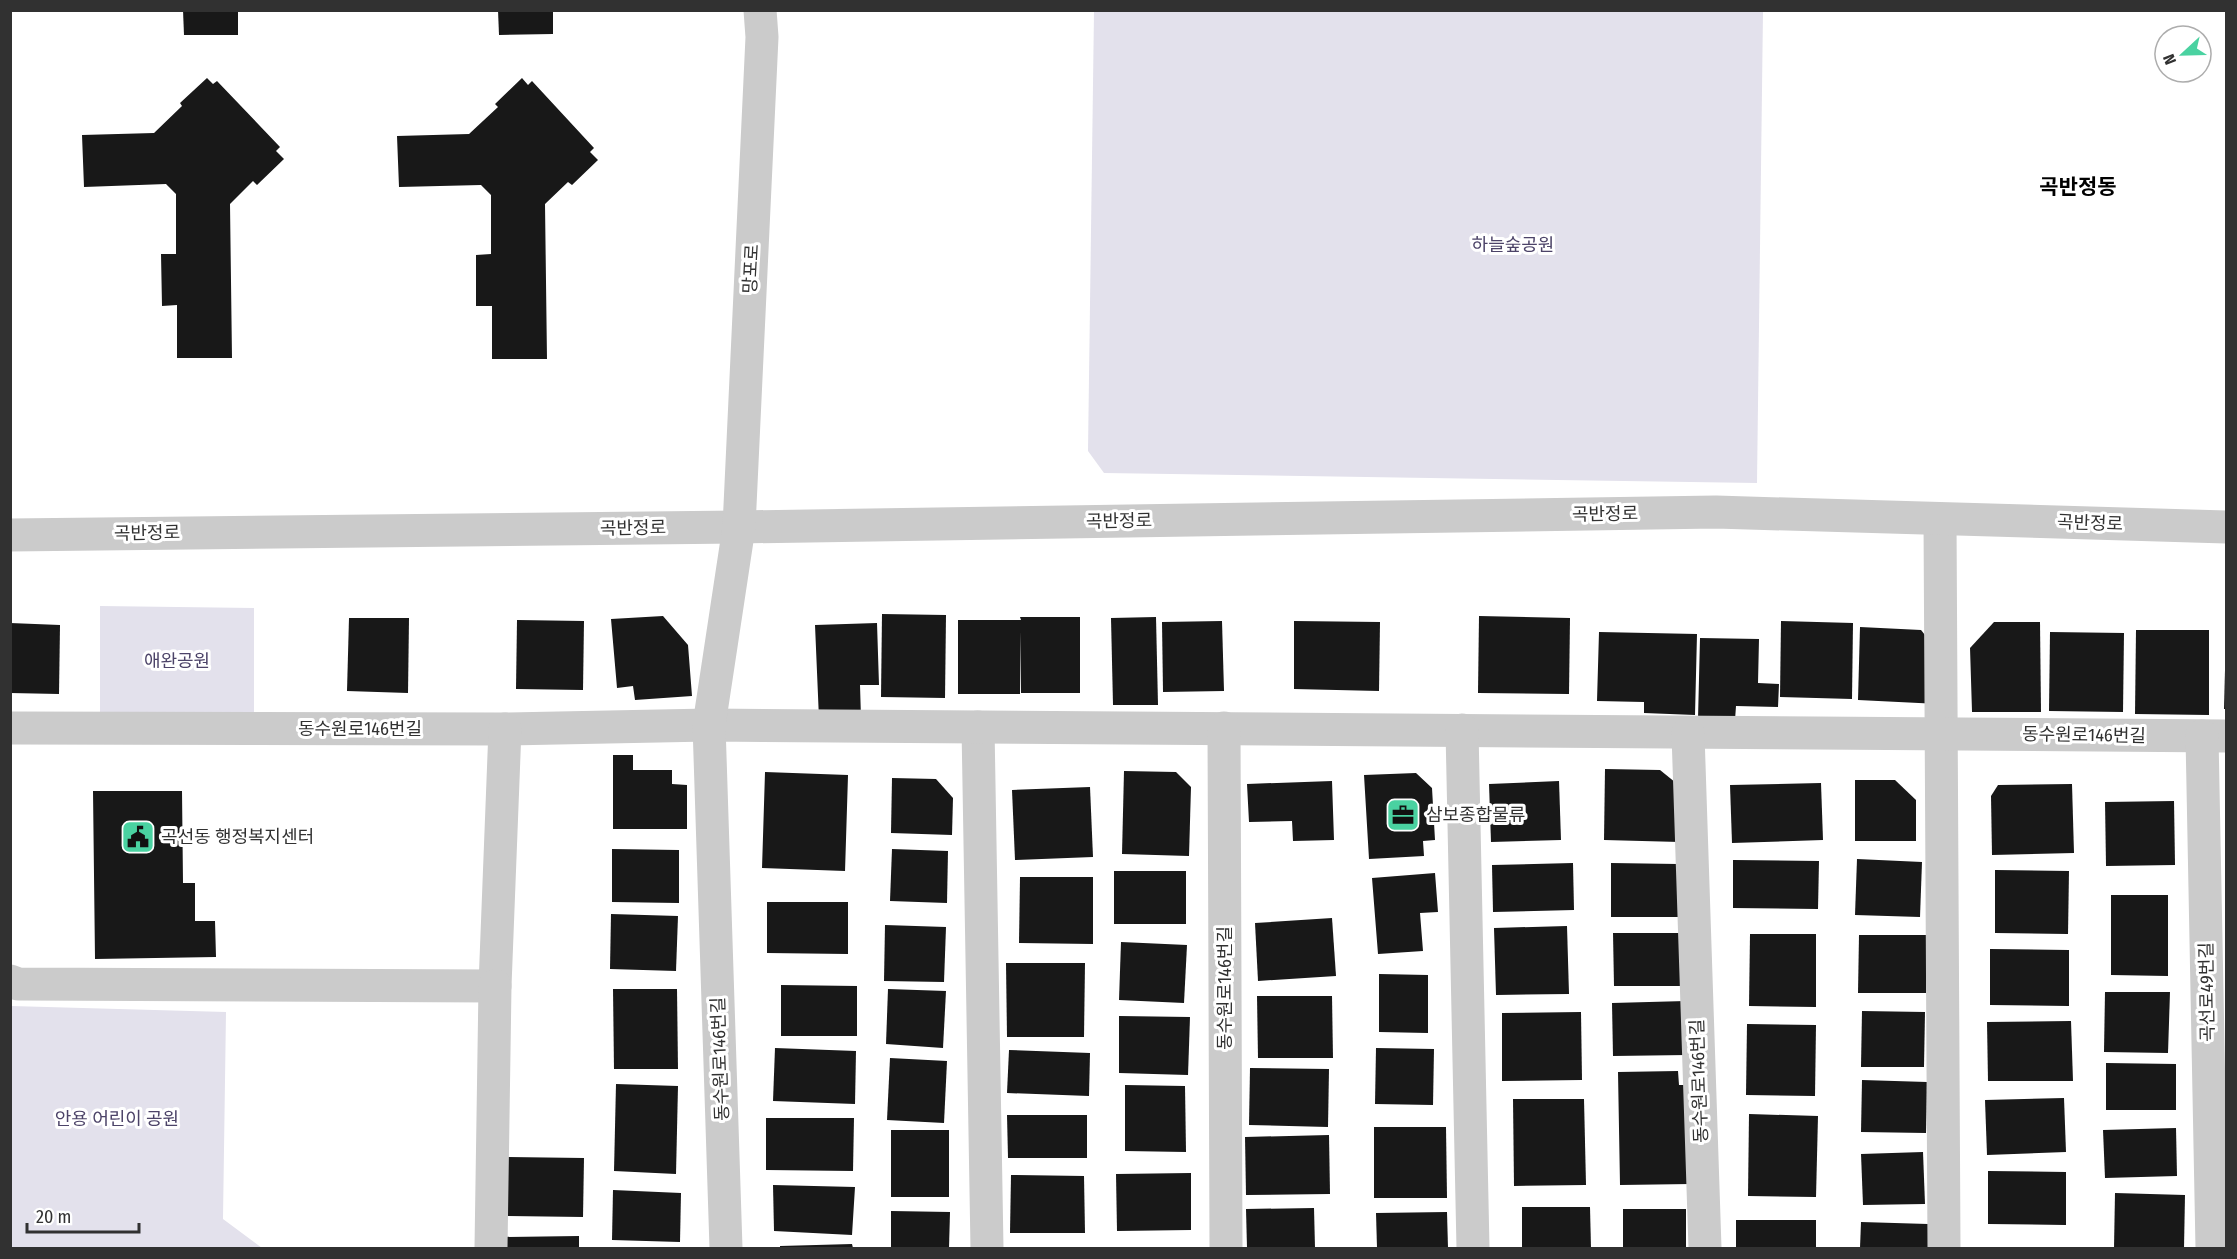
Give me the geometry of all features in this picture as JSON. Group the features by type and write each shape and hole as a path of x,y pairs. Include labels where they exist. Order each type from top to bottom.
{"street":[{"name":"망포로","path":"709,725 739,526 761,49 760,10"},
{"name":"곡반정로","path":"10,535 1716,512 2226,527"},
{"path":"1941,519 1944,1248"},
{"name":"동수원로146번길","path":"10,728 505,729 709,725 1462,730 1688,734 2214,736"},
{"name":"동수원로146번길","path":"709,725 726,1248"},
{"path":"978,727 987,1248"},
{"name":"동수원로146번길","path":"1224,728 1226,1248"},
{"path":"491,1248 495,986 505,729"},
{"path":"1462,730 1473,1248"},
{"name":"동수원로146번길","path":"1688,734 1705,1248"},
{"name":"곡선로49번길","path":"2212,1248 2214,736"},
{"path":"10,981 18,984 495,986"}],"green space":[{"name":"하늘숲공원","path":"1094,11 1763,11 1757,483 1104,473 1088,451"},
{"name":"애완공원","path":"100,606 254,608 254,715 100,713"},
{"name":"안용 어린이 공원","path":"11,1006 226,1012 223,1219 262,1248 11,1248"}],"building":[{"path":"183,10 238,10 238,35 184,35"},
{"path":"498,10 553,10 553,34 499,35"},
{"path":"207,78 213,84 217,81 280,147 276,151 284,159 257,185 253,181 230,204 232,358 177,358 177,305 162,306 161,254 176,254 176,194 166,184 84,187 82,135 154,133 182,106 180,103"},
{"path":"522,78 528,85 532,81 594,148 590,152 598,160 572,185 568,182 545,204 547,359 492,359 492,306 476,306 476,255 491,254 491,195 481,185 399,187 397,136 469,134 498,107 495,104"},
{"path":"882,614 946,615 945,698 881,697"},
{"path":"663,616 688,645 692,696 635,700 633,686 617,688 611,619"},
{"path":"1479,616 1570,618 1569,694 1478,693"},
{"path":"1020,617 1080,617 1080,693 1021,693 1021,631 1020,694 958,694 958,620 1021,620"},
{"path":"1156,617 1158,705 1113,705 1111,618"},
{"path":"349,618 409,618 408,693 347,691"},
{"path":"517,620 584,621 583,690 516,689"},
{"path":"1222,621 1224,691 1163,692 1162,622"},
{"path":"1294,621 1380,622 1379,691 1294,689"},
{"path":"1781,621 1853,623 1852,699 1780,697"},
{"path":"1994,622 2040,622 2041,712 1972,712 1970,648"},
{"path":"10,623 60,625 59,694 10,693"},
{"path":"877,623 879,685 860,685 861,718 819,719 815,625"},
{"path":"1860,627 1921,630 1941,655 1939,704 1858,700"},
{"path":"2136,630 2209,630 2209,715 2135,714"},
{"path":"1599,632 1697,634 1695,715 1644,713 1644,702 1597,701"},
{"path":"2050,632 2124,633 2123,712 2049,711"},
{"path":"1700,638 1759,639 1758,683 1779,684 1778,707 1736,706 1735,720 1698,719"},
{"path":"2225,670 2226,709 2224,709"},
{"path":"613,755 633,755 633,770 672,770 672,784 687,785 687,829 613,829"},
{"path":"1605,769 1660,770 1681,787 1680,842 1604,840"},
{"path":"1124,771 1176,772 1191,787 1189,856 1122,854"},
{"path":"765,772 848,775 845,871 762,868"},
{"path":"1416,773 1432,788 1435,840 1423,841 1424,856 1369,859 1364,775"},
{"path":"892,778 936,779 953,798 952,835 891,833"},
{"path":"1855,780 1895,780 1916,800 1916,841 1855,841"},
{"path":"1332,781 1334,840 1293,841 1292,821 1249,822 1247,784"},
{"path":"1559,781 1561,840 1491,842 1489,784"},
{"path":"1821,783 1823,840 1732,843 1730,785"},
{"path":"2072,784 2074,853 1992,855 1991,796 1998,785"},
{"path":"1090,787 1093,857 1015,860 1012,790"},
{"name":"곡선동 행정복지센터","path":"93,791 182,791 183,883 195,883 195,921 215,921 216,957 95,959"},
{"path":"2174,801 2175,865 2106,866 2105,802"},
{"path":"612,849 679,850 679,903 612,902"},
{"path":"892,849 948,851 947,903 890,901"},
{"path":"1857,859 1922,862 1920,917 1855,915"},
{"path":"1733,860 1819,861 1818,909 1733,908"},
{"path":"1573,863 1574,910 1493,912 1492,865"},
{"path":"1611,863 1678,864 1678,917 1611,917"},
{"path":"1995,870 2069,871 2068,934 1995,933"},
{"path":"1114,871 1186,871 1186,924 1114,924"},
{"path":"1435,873 1438,912 1420,913 1423,951 1378,954 1372,878"},
{"path":"1020,877 1093,877 1093,944 1019,943"},
{"path":"2111,895 2168,895 2168,976 2111,975"},
{"path":"767,902 848,902 848,954 767,953"},
{"path":"611,914 678,916 676,971 610,969"},
{"path":"1332,918 1336,976 1258,981 1255,923"},
{"path":"885,925 946,927 944,982 884,981"},
{"path":"1567,926 1569,994 1496,995 1494,928"},
{"path":"1613,933 1683,933 1684,986 1614,986"},
{"path":"1750,934 1816,934 1816,1007 1749,1006"},
{"path":"1859,935 1926,935 1926,993 1858,993"},
{"path":"1121,942 1187,945 1184,1003 1119,1000"},
{"path":"1990,949 2069,950 2069,1006 1990,1005"},
{"path":"1006,963 1085,963 1084,1037 1007,1037"},
{"path":"1379,974 1428,975 1428,1033 1379,1032"},
{"path":"781,985 857,986 857,1036 781,1036"},
{"path":"613,989 677,989 678,1069 614,1069"},
{"path":"888,989 946,991 943,1048 886,1044"},
{"path":"2105,992 2170,992 2168,1053 2104,1052"},
{"path":"1257,996 1332,996 1333,1058 1258,1058"},
{"path":"1686,1001 1687,1055 1613,1056 1612,1003"},
{"path":"1862,1011 1925,1012 1924,1067 1861,1067"},
{"path":"1581,1012 1582,1080 1502,1081 1502,1013"},
{"path":"1119,1016 1190,1017 1188,1075 1119,1073"},
{"path":"2071,1021 2073,1081 1988,1081 1987,1022"},
{"path":"1747,1024 1816,1025 1815,1096 1746,1095"},
{"path":"775,1048 856,1051 855,1104 773,1101"},
{"path":"1376,1048 1434,1049 1433,1105 1375,1104"},
{"path":"1009,1050 1090,1053 1089,1096 1007,1093"},
{"path":"890,1058 947,1061 944,1123 887,1120"},
{"path":"2106,1063 2176,1064 2176,1110 2106,1110"},
{"path":"1250,1068 1329,1069 1328,1127 1249,1125"},
{"path":"1678,1071 1679,1085 1689,1085 1691,1184 1620,1185 1618,1072"},
{"path":"1862,1080 1927,1082 1926,1133 1861,1132"},
{"path":"616,1084 678,1086 676,1174 614,1171"},
{"path":"1125,1085 1185,1086 1186,1152 1125,1151"},
{"path":"2064,1098 2066,1152 1987,1155 1985,1100"},
{"path":"1513,1099 1584,1099 1586,1185 1514,1186"},
{"path":"1749,1114 1818,1116 1816,1197 1748,1196"},
{"path":"1007,1115 1087,1115 1087,1158 1008,1158"},
{"path":"766,1118 854,1118 853,1171 766,1170"},
{"path":"1374,1127 1446,1127 1447,1198 1374,1198"},
{"path":"2176,1128 2177,1176 2105,1178 2103,1130"},
{"path":"891,1130 949,1130 949,1197 891,1197"},
{"path":"1329,1135 1330,1194 1246,1195 1245,1137"},
{"path":"1923,1152 1925,1204 1863,1205 1861,1154"},
{"path":"500,1157 584,1158 583,1217 500,1216"},
{"path":"1988,1171 2066,1172 2066,1225 1988,1224"},
{"path":"1191,1173 1191,1230 1117,1231 1116,1174"},
{"path":"1011,1175 1084,1176 1085,1233 1010,1233"},
{"path":"773,1185 855,1187 852,1235 774,1231"},
{"path":"613,1190 681,1193 680,1242 612,1240"},
{"path":"2115,1193 2185,1195 2184,1248 2114,1248"},
{"path":"1522,1207 1590,1207 1591,1248 1522,1248"},
{"path":"1314,1208 1315,1248 1247,1248 1246,1209"},
{"path":"1623,1209 1686,1209 1686,1248 1623,1248"},
{"path":"891,1211 950,1212 949,1248 891,1248"},
{"path":"1447,1212 1448,1248 1377,1248 1376,1213"},
{"path":"1736,1220 1816,1220 1816,1248 1736,1248"},
{"path":"1861,1222 1928,1224 1928,1248 1860,1248"},
{"path":"579,1236 579,1248 499,1248 498,1237"},
{"path":"852,1244 853,1248 780,1248 780,1246"}],"place":[{"name":"삼보종합물류","path":"1403,815"},
{"name":"곡선동 행정복지센터","path":"138,837"}],"district":[{"name":"곡반정동","path":"2078,187"}]}
